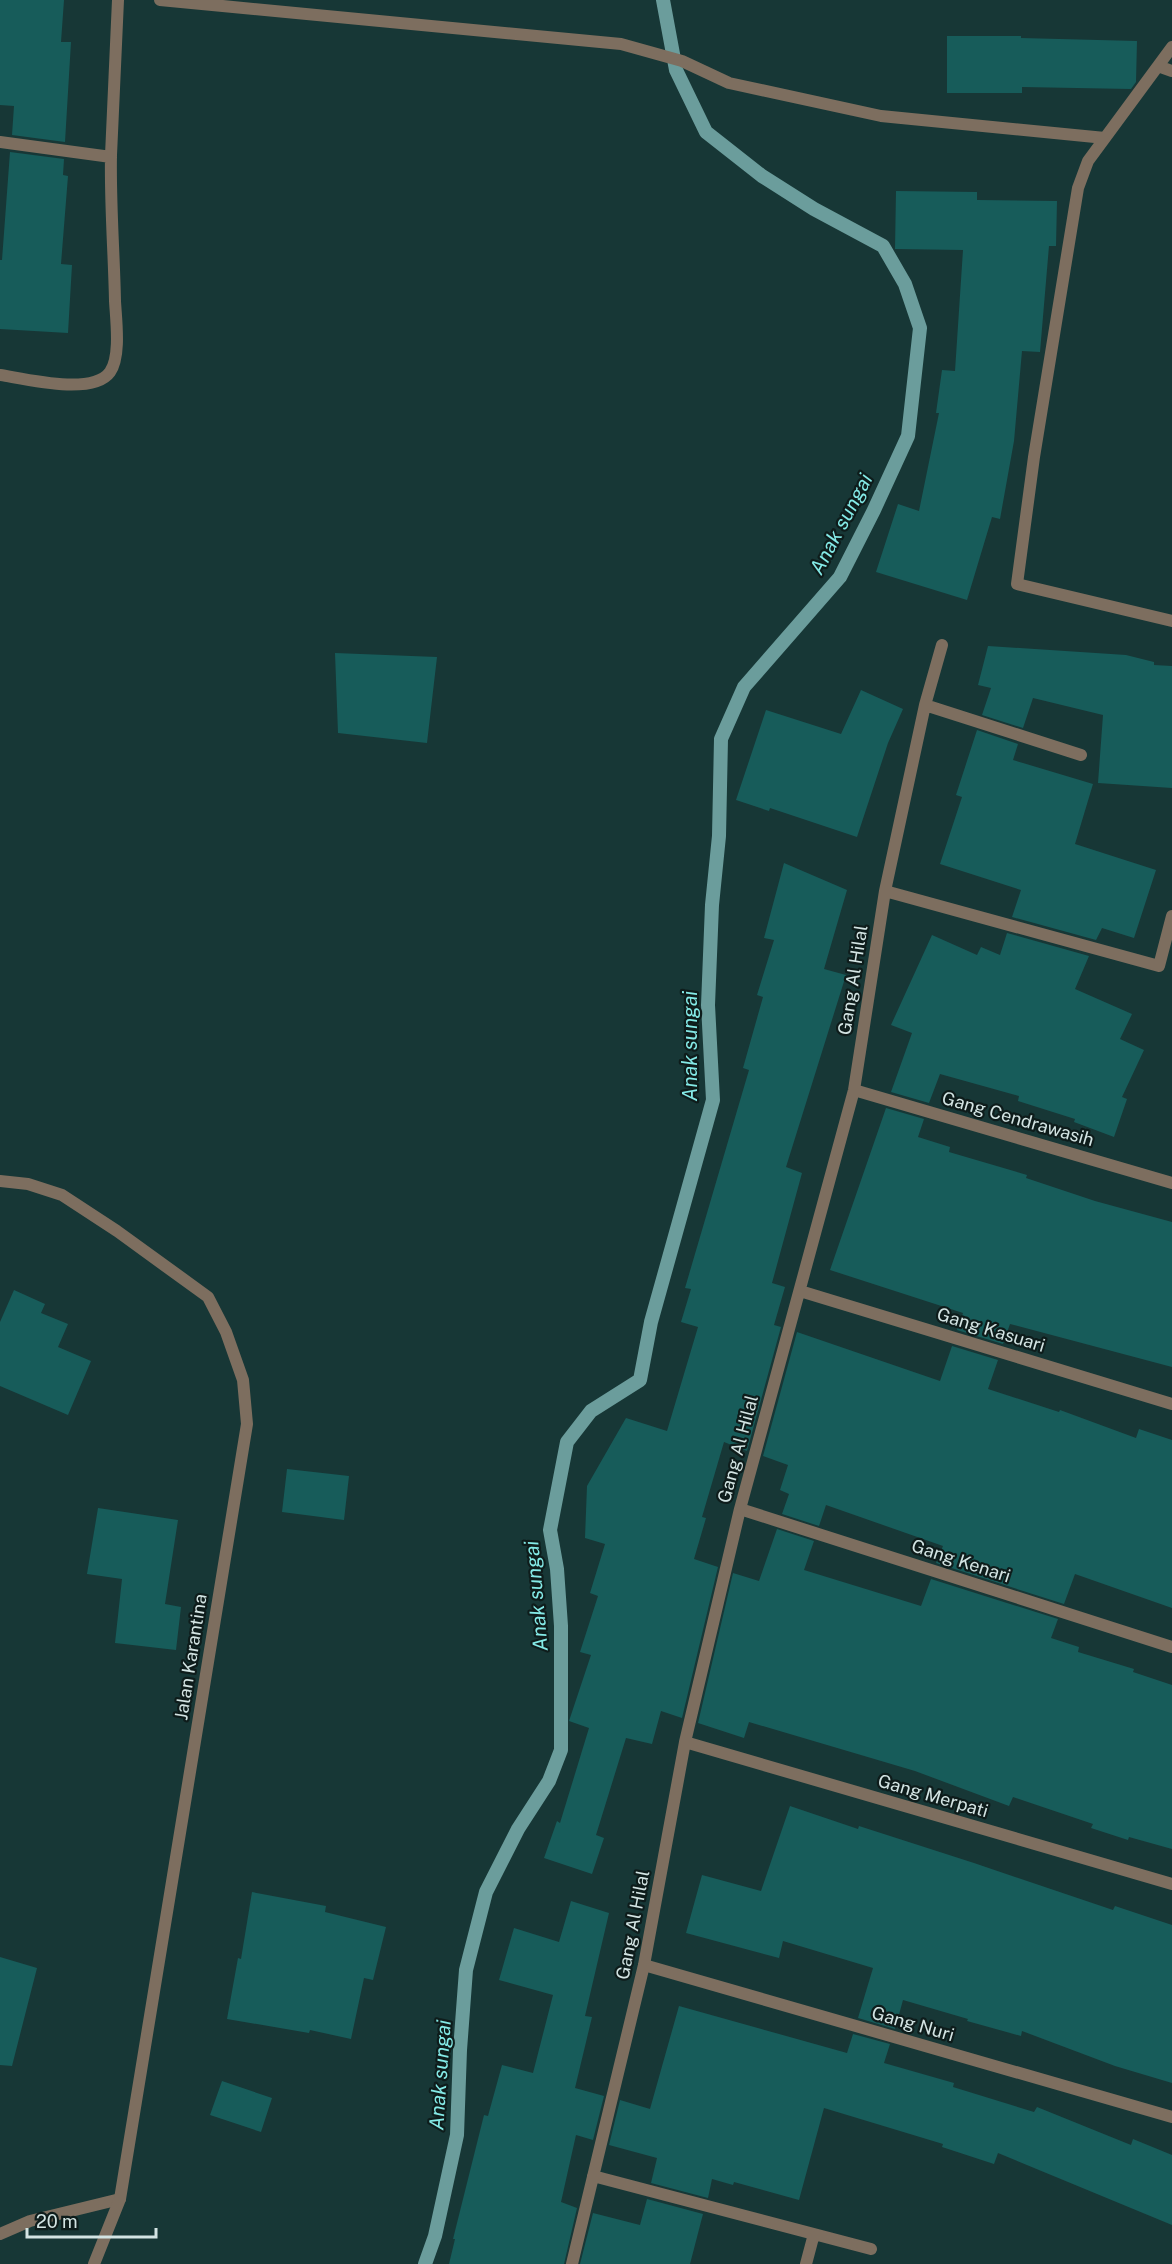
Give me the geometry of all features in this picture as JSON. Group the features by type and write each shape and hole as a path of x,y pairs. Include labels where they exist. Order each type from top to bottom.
{"street":[{"path":"0,375 75,385 92,384 110,372 116,350 111,157 118,0"},
{"path":"160,0 621,44 682,61 729,83 881,116 1105,138"},
{"path":"1172,48 1088,161 1078,189 1034,457 1017,584 1172,621"},
{"path":"1158,66 1172,72"},
{"path":"0,142 111,157"},
{"name":"Gang Al Hilal","path":"572,2264 644,1965 685,1742 740,1509 854,1090 885,891 925,705 942,645"},
{"path":"925,705 1081,755"},
{"path":"885,891 1159,966 1172,916"},
{"name":"Gang Cendrawasih","path":"854,1090 1172,1183"},
{"name":"Jalan Karantina","path":"0,1181 28,1184 62,1195 117,1231 208,1297 226,1332 243,1380 247,1424 120,2199 94,2264"},
{"name":"Gang Kasuari","path":"800,1291 1172,1404"},
{"name":"Gang Kenari","path":"740,1509 1172,1647"},
{"name":"Gang Merpati","path":"685,1742 1172,1884"},
{"name":"Gang Nuri","path":"644,1965 1172,2117"},
{"path":"593,2176 871,2249"},
{"path":"0,2234 30,2221 120,2199"},
{"path":"806,2264 814,2234"}],"building":[{"path":"0,0 64,0 61,42 71,42 65,142 12,135 14,106 0,105"},
{"path":"947,36 1021,36 1021,38 1137,41 1136,82 1131,89 1022,87 1022,93 947,93"},
{"path":"10,152 64,159 63,175 68,176 61,264 72,265 68,333 0,329 0,260 2,260"},
{"path":"896,191 977,192 977,200 1057,201 1056,246 1049,246 1040,352 1022,351 1014,441 1000,519 992,517 967,600 876,572 898,504 919,511 939,413 936,413 942,370 955,371 963,250 895,249"},
{"path":"988,646 1126,655 1154,662 1154,665 1172,666 1172,788 1098,783 1103,715 1033,698 1023,728 982,715 991,688 978,685"},
{"path":"335,653 437,657 427,743 338,733"},
{"path":"861,690 903,709 888,743 857,837 770,808 769,811 736,800 766,710 841,734"},
{"path":"977,730 1018,744 1013,760 1093,784 1075,844 1156,870 1134,938 1102,928 1096,940 1012,917 1021,890 940,864 962,797 956,795"},
{"path":"784,863 847,890 824,969 846,975 786,1167 802,1173 772,1283 785,1287 774,1325 781,1327 747,1451 724,1442 702,1517 706,1518 694,1559 718,1567 682,1718 661,1711 652,1744 626,1738 596,1835 604,1838 592,1874 544,1858 557,1821 560,1823 589,1728 569,1721 591,1655 580,1652 598,1596 590,1593 605,1544 585,1538 587,1486 626,1418 667,1431 698,1327 681,1322 691,1289 685,1288 749,1070 743,1068 763,997 757,995 774,940 764,938"},
{"path":"1007,933 1089,956 1075,989 1132,1014 1120,1039 1144,1050 1122,1097 1127,1099 1114,1137 1074,1122 1075,1119 1018,1101 1019,1096 940,1074 929,1103 891,1092 912,1033 891,1025 932,935 977,955 981,947 1000,955"},
{"path":"886,1108 924,1119 918,1137 950,1147 949,1152 1027,1175 1026,1178 1095,1201 1172,1222 1172,1367 1010,1324 1003,1344 957,1330 963,1313 830,1270"},
{"path":"14,1290 45,1304 41,1313 68,1324 58,1347 91,1361 68,1415 0,1386 0,1322"},
{"path":"797,1332 940,1381 952,1346 998,1360 988,1389 1059,1412 1060,1410 1136,1438 1139,1429 1172,1440 1172,1608 1075,1574 1064,1604 936,1563 943,1546 826,1505 819,1526 782,1514 789,1494 780,1490 788,1465 763,1456"},
{"path":"287,1469 349,1476 344,1520 282,1512"},
{"path":"98,1508 178,1520 165,1604 181,1607 176,1650 115,1643 122,1579 87,1574"},
{"path":"777,1529 814,1541 804,1570 921,1606 931,1579 1058,1619 1051,1638 1079,1647 1078,1652 1134,1669 1133,1672 1172,1685 1172,1849 1129,1837 1128,1840 1091,1828 1093,1824 1013,1797 1009,1806 915,1771 749,1722 744,1738 698,1723 733,1573 759,1581"},
{"path":"790,1806 858,1829 859,1826 974,1863 1113,1910 1115,1906 1172,1925 1172,2083 1115,2066 1022,2031 1021,2036 903,2000 895,2029 858,2018 873,1968 783,1941 779,1958 686,1933 702,1875 761,1891"},
{"path":"252,1892 326,1906 325,1912 386,1927 373,1980 364,1978 351,2039 310,2030 309,2033 227,2019 238,1958 241,1959"},
{"path":"571,1901 609,1913 585,2016 592,2017 575,2088 604,2096 593,2140 576,2135 561,2202 577,2208 564,2264 449,2264 455,2239 453,2239 484,2115 488,2116 502,2065 533,2073 553,1995 499,1980 514,1928 559,1942"},
{"path":"0,1957 37,1968 12,2066 0,2065"},
{"path":"679,2006 847,2053 853,2034 890,2044 884,2063 954,2083 953,2087 1034,2112 1037,2107 1131,2145 1133,2139 1172,2155 1172,2225 998,2153 994,2164 942,2147 943,2144 824,2108 799,2200 734,2182 733,2185 712,2179 708,2198 651,2183 657,2158 609,2145 620,2100 650,2109"},
{"path":"222,2081 272,2098 261,2132 210,2115"},
{"path":"647,2199 703,2214 690,2264 580,2264 593,2213 640,2225"}],"waterway":[{"name":"Anak sungai","path":"425,2264 435,2236 457,2135 466,1970 486,1892 518,1829 549,1781 561,1750 561,1626 557,1569 550,1530 567,1442 591,1411 640,1380 651,1322 713,1100 708,1005 712,905 719,836 721,739 744,687 840,577 874,510 908,436 920,328 905,284 883,246 814,209 762,176 706,132 676,70 663,0"}]}
